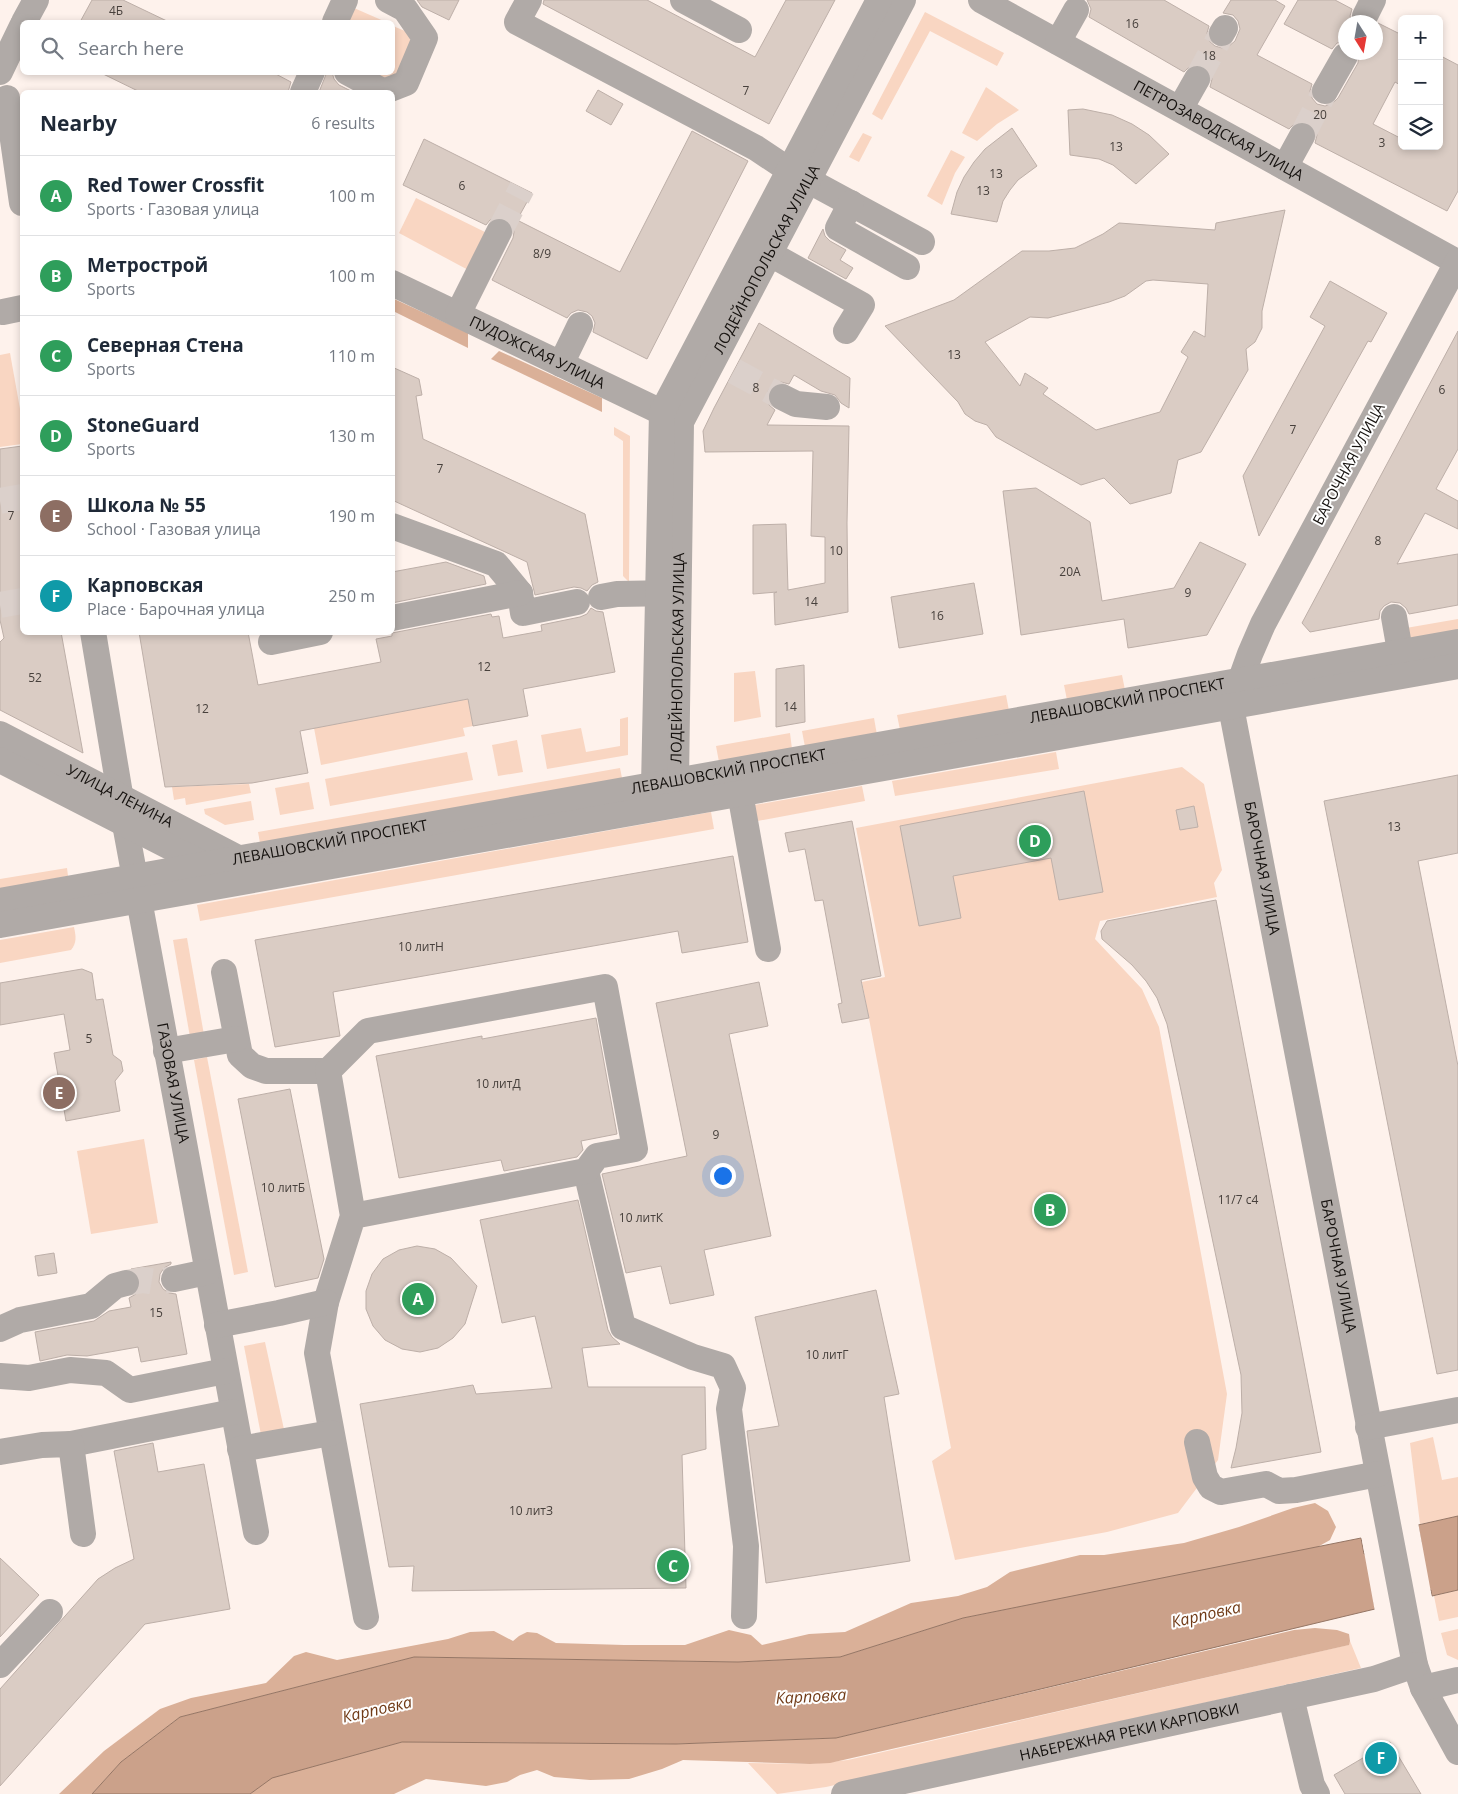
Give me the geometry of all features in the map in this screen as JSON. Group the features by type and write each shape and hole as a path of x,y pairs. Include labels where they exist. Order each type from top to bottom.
{"street":[{"path":"25,20 36,0"},
{"path":"336,20 345,0"},
{"path":"529,0 517,22 756,148 804,165 851,203 922,242"},
{"path":"683,0 739,30"},
{"name":"ЛОДЕЙНОПОЛЬСКАЯ УЛИЦА","path":"835,107 879,0"},
{"name":"ЛОДЕЙНОПОЛЬСКАЯ УЛИЦА","path":"666,791 672,417 714,360 760,249 804,165 835,107 903,0"},
{"name":"ПЕТРОЗАВОДСКАЯ УЛИЦА","path":"980,0 1458,261"},
{"path":"388,90 406,83 425,38 401,3"},
{"path":"1058,42 1076,10"},
{"path":"0,72 20,30"},
{"path":"1325,90 1343,60"},
{"path":"304,90 311,75"},
{"path":"352,75 379,90"},
{"path":"1180,109 1196,79"},
{"path":"8,106 20,190"},
{"path":"1285,167 1302,136"},
{"path":"851,203 838,228 907,267"},
{"path":"458,314 500,232"},
{"path":"760,249 862,304 846,331"},
{"name":"БАРОЧНАЯ УЛИЦА","path":"1419,1676 1406,1623 1231,707 1263,624 1458,261"},
{"name":"ПУДОЖСКАЯ УЛИЦА","path":"395,284 672,417"},
{"path":"561,364 580,324"},
{"path":"782,397 796,404 827,407"},
{"path":"395,527 496,564 520,593 523,613 617,594 668,593"},
{"path":"395,617 520,593"},
{"path":"1394,617 1402,664"},
{"name":"ГАЗОВАЯ УЛИЦА","path":"93,635 124,824 256,1532"},
{"path":"271,642 305,635"},
{"name":"ЛЕВАШОВСКИЙ ПРОСПЕКТ","path":"0,902 136,889 666,791 869,759 1072,723 1231,707 1402,664 1458,642"},
{"name":"ЛЕВАШОВСКИЙ ПРОСПЕКТ","path":"1072,723 1240,681 1402,664 1458,666"},
{"name":"УЛИЦА ЛЕНИНА","path":"0,734 120,797 240,871"},
{"name":"ЛЕВАШОВСКИЙ ПРОСПЕКТ","path":"666,791 740,792 869,759"},
{"name":"УЛИЦА ЛЕНИНА","path":"0,760 206,865 240,871"},
{"path":"740,792 768,949"},
{"name":"ЛЕВАШОВСКИЙ ПРОСПЕКТ","path":"0,925 136,889 206,865"},
{"path":"224,972 240,1055 252,1066 266,1071 328,1071 368,1031 605,987 635,1149 597,1156 586,1171 353,1216"},
{"path":"166,1051 236,1039"},
{"path":"328,1071 353,1216 326,1302 317,1353 366,1617"},
{"path":"586,1171 623,1327 692,1356 722,1366 733,1388 729,1409 746,1546 744,1616"},
{"path":"174,1278 207,1272"},
{"path":"0,1329 20,1320 91,1306 115,1286 126,1283"},
{"path":"217,1325 326,1302"},
{"path":"0,1376 29,1378 70,1370 106,1373 130,1390 225,1371"},
{"path":"1368,1427 1458,1410"},
{"path":"0,1452 42,1445 71,1444 233,1412"},
{"path":"240,1449 331,1433"},
{"path":"1197,1442 1205,1477 1211,1487 1221,1492 1266,1484 1279,1492 1296,1490 1376,1467"},
{"path":"71,1444 83,1534"},
{"path":"1317,1470 1376,1467"},
{"path":"0,1666 50,1612"},
{"path":"1419,1676 1458,1752"},
{"name":"НАБЕРЕЖНАЯ РЕКИ КАРПОВКИ","path":"844,1794 1374,1679 1419,1676 1458,1680"},
{"path":"1291,1697 1312,1785 1317,1794"}],"shaded area":[{"path":"354,8 381,20 348,20"},
{"path":"925,12 1004,53 997,66 930,31 882,120 872,114"},
{"path":"395,27 405,31 410,38 410,47 397,75 390,79 374,75 395,75"},
{"path":"986,87 1019,110 997,124 977,141 962,133"},
{"path":"863,133 872,137 859,162 849,157"},
{"path":"951,150 965,157 955,173 942,205 927,196"},
{"path":"416,198 491,235 472,272 399,233"},
{"path":"395,299 468,333 468,348 395,312"},
{"path":"499,351 602,398 602,412 491,359"},
{"path":"10,353 20,409 20,444 0,447 0,355"},
{"path":"614,427 630,436 629,582 623,576 623,441 614,435"},
{"path":"1458,619 1458,631 1408,640 1406,628"},
{"path":"755,671 761,717 734,722 734,673"},
{"path":"1122,675 1125,690 1067,700 1064,685"},
{"path":"1006,695 1009,711 900,730 897,715"},
{"path":"468,699 473,726 463,728 465,736 321,765 314,728"},
{"path":"628,717 628,755 547,769 541,735 581,728 586,752 620,746 620,719"},
{"path":"874,718 877,735 805,747 802,731"},
{"path":"790,733 792,749 719,762 716,746"},
{"path":"517,740 523,772 498,776 492,745"},
{"path":"467,752 473,780 330,806 325,779"},
{"path":"1056,752 1059,769 895,796 892,781"},
{"path":"1182,767 1204,784 1222,870 1214,883 1217,897 1100,921 1095,939 1142,989 1159,1027 1227,1394 1218,1460 1178,1513 1107,1532 955,1560 932,1461 951,1448 862,982 885,977 856,828"},
{"path":"620,768 622,778 260,843 258,832"},
{"path":"309,782 314,809 280,815 275,788"},
{"path":"249,784 251,793 186,805 185,798 174,800 172,787"},
{"path":"862,786 865,801 752,822 749,806"},
{"path":"251,801 254,820 225,825 205,814 204,809"},
{"path":"711,812 714,829 200,921 197,905"},
{"path":"67,868 68,876 0,889 0,879"},
{"path":"74,927 76,939 71,950 0,963 0,940"},
{"path":"187,938 204,1035 190,1037 173,940"},
{"path":"207,1057 248,1272 234,1275 194,1060"},
{"path":"144,1139 158,1223 91,1234 77,1151"},
{"path":"265,1342 285,1434 261,1435 244,1346"},
{"path":"1433,1437 1442,1480 1458,1477 1458,1516 1420,1524 1410,1443"},
{"path":"1315,1503 1328,1511 1336,1527 1330,1540 1314,1549 963,1618 840,1657 738,1662 414,1657 180,1717 121,1762 92,1794 59,1794 104,1751 160,1709 191,1698 266,1683 294,1656 306,1652 337,1660 448,1639 470,1632 494,1631 513,1641 527,1632 537,1633 556,1643 685,1645 729,1630 751,1635 762,1645 809,1634 845,1632 911,1603 958,1596 987,1587 1010,1572 1080,1555 1104,1555 1184,1543 1239,1527 1293,1508"},
{"path":"1458,1590 1458,1617 1439,1621 1434,1596"},
{"path":"1315,1628 1337,1630 1349,1634 1349,1645 830,1763 683,1760 662,1769 629,1779 590,1780 554,1777 537,1770 520,1775 507,1782 486,1786 426,1779 394,1794 250,1794 271,1778 402,1742 676,1744 836,1738 1294,1630"},
{"path":"1458,1629 1458,1660 1447,1655 1441,1633"},
{"path":"1350,1641 1361,1668 826,1787 777,1794 748,1763 810,1764 848,1760 1348,1645"}],"water":[{"name":"Карповка","path":"1458,1516 1458,1590 1432,1596 1431,1590 1374,1602 1375,1609 836,1738 676,1744 402,1742 272,1778 250,1794 92,1794 121,1762 180,1717 414,1657 738,1662 840,1657 963,1618 1361,1538 1364,1554 1421,1542 1418,1525"}],"pier":[{"path":"1418,1522 1432,1598 1429,1593 1376,1604 1377,1610 1375,1612 1361,1535 1366,1552 1418,1540 1415,1525"}],"building":[{"path":"92,0 123,0 165,20 81,20"},
{"path":"417,0 459,0 449,20 422,7"},
{"path":"544,0 647,0 755,57 786,0 835,0 769,124 543,4"},
{"path":"1087,0 1164,0 1209,26 1207,33 1209,41 1215,46 1222,48 1229,46 1235,41 1240,29 1238,21 1233,15 1223,13 1231,0 1275,0 1285,6 1257,55 1312,84 1310,91 1312,98 1317,104 1325,106 1332,104 1338,98 1358,60 1383,60 1383,26 1398,33 1398,84 1395,82 1373,124 1398,137 1398,150 1443,150 1443,57 1458,65 1458,191 1447,211 1315,143 1317,135 1315,129 1309,123 1301,121 1295,123 1289,129 1210,87 1212,79 1210,72 1204,66 1196,64 1190,66 1184,72 1089,17 1091,9"},
{"path":"1298,0 1335,0 1352,9 1350,15 1338,15 1338,43 1332,49 1284,24"},
{"path":"105,75 278,75 291,82 289,90 136,90"},
{"path":"326,75 333,75 339,85 349,90 320,90"},
{"path":"598,90 623,104 611,125 586,111"},
{"path":"1083,109 1112,115 1132,124 1149,135 1169,154 1136,184 1113,165 1099,159 1070,155 1068,110"},
{"path":"1012,128 1037,166 1018,180 1010,190 1003,201 997,222 951,214 957,192 974,162 985,149"},
{"path":"692,131 748,161 647,359 593,332 595,323 592,316 587,312 578,310 571,313 567,318 492,280 513,238 512,224 506,219 498,217 490,220 486,225 403,185 424,139 532,193 517,220 620,272"},
{"path":"1285,210 1262,311 1262,328 1255,342 1246,349 1248,370 1201,452 1178,460 1171,493 1130,504 1104,478 1081,485 996,437 987,425 975,421 965,414 958,402 885,326 954,300 1022,251 1049,251 1075,248 1103,234 1119,223 1215,230 1216,223","holes":["1146,281 1208,284 1205,337 1194,331 1181,352 1188,357 1160,412 1096,430 1043,394 1048,388 1025,373 1020,386 985,342 1030,317 1048,318 1109,302 1125,296"]},
{"path":"823,229 825,236 830,241 846,250 840,260 853,268 846,279 808,258"},
{"path":"1330,281 1387,313 1371,342 1368,341 1259,536 1243,476 1325,326 1310,317"},
{"path":"759,323 850,378 849,408 841,403 835,395 821,391 794,375 789,384 781,382 773,385 768,391 769,405 775,410 767,425 849,426 848,612 775,625 774,593 777,592 753,594 753,525 786,524 788,590 825,583 825,537 811,536 813,451 705,452 703,431"},
{"path":"1458,331 1458,449 1436,489 1458,501 1458,529 1425,513 1397,564 1458,554 1458,605 1409,614 1400,603 1391,602 1380,611 1379,619 1310,632 1302,623"},
{"path":"395,368 419,379 422,395 416,396 423,439 585,514 598,582 587,591 574,587 535,595 527,562 395,501"},
{"path":"20,446 20,635 62,635 83,753 0,710 0,642 4,638 0,620 0,449"},
{"path":"1036,488 1090,522 1102,601 1174,588 1200,542 1246,564 1207,635 1128,648 1124,619 1021,635 1003,491"},
{"path":"446,562 484,576 486,584 395,602 395,571"},
{"path":"974,583 983,634 899,648 891,597"},
{"path":"591,608 603,612 615,672 523,689 528,716 473,726 468,699 300,731 308,773 252,783 165,787 140,635 249,635 258,685 381,662 376,639 395,635 395,632 491,614 492,617 499,616 503,638 542,631 541,625 587,614"},
{"path":"804,665 805,722 776,727 776,669"},
{"path":"1458,775 1458,853 1418,861 1458,1066 1458,1370 1437,1374 1324,801"},
{"path":"1084,791 1103,892 1059,900 1051,858 953,876 961,918 919,926 900,826"},
{"path":"1194,806 1198,827 1180,830 1176,810"},
{"path":"852,821 881,976 861,980 869,1018 842,1023 838,1004 842,1003 823,900 815,901 805,849 789,852 785,833"},
{"path":"733,856 748,942 682,953 678,931 333,992 340,1036 275,1047 255,940"},
{"path":"1216,900 1321,1452 1231,1468 1242,1413 1241,1375 1167,1024 1157,998 1146,981 1132,965 1102,939 1101,931 1107,921"},
{"path":"82,969 92,973 96,1000 103,999 113,1055 121,1061 123,1071 115,1081 120,1111 66,1121 54,1053 70,1050 64,1014 0,1025 0,983"},
{"path":"759,982 768,1026 729,1034 771,1236 704,1250 714,1295 670,1304 661,1266 626,1273 602,1174 687,1156 656,1003"},
{"path":"596,1018 617,1134 581,1141 583,1150 577,1157 504,1171 501,1160 399,1178 376,1056 482,1036 482,1039"},
{"path":"290,1089 324,1259 318,1278 275,1287 238,1099"},
{"path":"578,1200 608,1330 612,1337 620,1344 582,1348 588,1387 705,1387 706,1449 682,1455 686,1588 412,1591 414,1566 389,1567 360,1404 473,1385 476,1394 552,1388 535,1316 502,1323 480,1220"},
{"path":"417,1246 435,1249 451,1258 477,1286 465,1324 453,1338 438,1348 420,1352 402,1349 385,1340 373,1326 366,1309 366,1291 372,1274 383,1259 399,1250"},
{"path":"54,1253 57,1273 38,1276 35,1256"},
{"path":"171,1262 160,1274 159,1282 163,1289 169,1293 176,1294 187,1354 141,1362 138,1347 87,1356 67,1355 40,1361 35,1332 94,1321 109,1311 131,1307 129,1298 136,1294 141,1286 137,1273 131,1269"},
{"path":"876,1290 899,1394 884,1397 910,1561 766,1583 747,1431 779,1426 755,1317"},
{"path":"153,1443 158,1472 204,1464 230,1609 145,1624 0,1786 0,1689 98,1579 134,1559 114,1451"},
{"path":"0,1558 39,1595 0,1637"},
{"path":"1390,1742 1421,1794 1345,1794 1334,1775"}],"tunnel":[{"path":"1197,79 1222,33"},
{"path":"1302,136 1325,91"},
{"path":"499,232 522,188"},
{"path":"734,371 782,397"},
{"path":"0,501 20,497"},
{"path":"0,605 20,601"},
{"path":"126,1283 143,1280 155,1282 174,1279"}],"place":[{"name":"StoneGuard","path":"1035,841"},
{"name":"Школа № 55","path":"59,1093"},
{"name":"Метрострой","path":"1050,1210"},
{"name":"Red Tower Crossfit","path":"418,1299"},
{"name":"Северная Стена","path":"673,1566"},
{"name":"Карповская","path":"1381,1758"}]}
